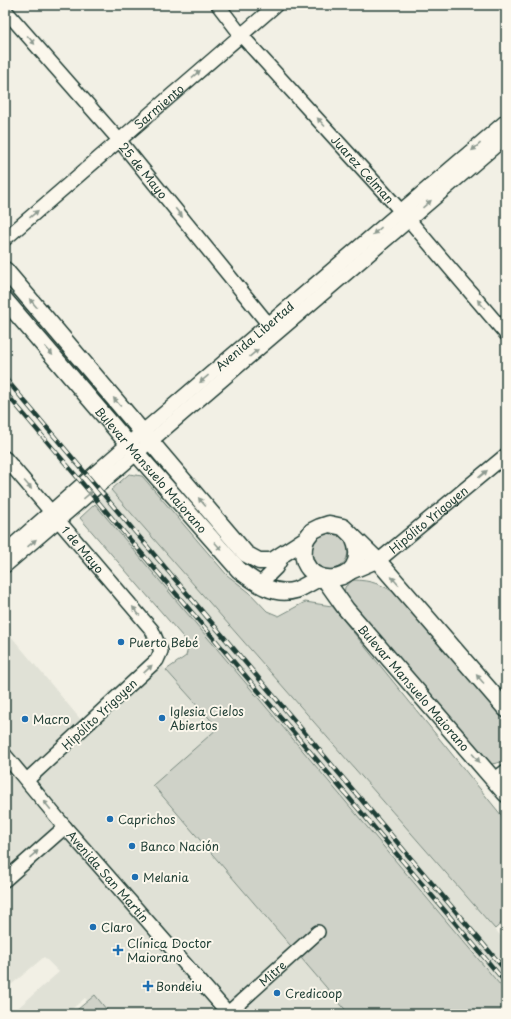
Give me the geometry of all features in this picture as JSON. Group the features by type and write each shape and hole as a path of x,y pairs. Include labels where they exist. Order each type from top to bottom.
{"main road":[{"name":"Bulevar Mansuelo Maiorano","path":"5,270 246,554 259,561 272,561 306,539"},
{"name":"Bulevar Mansuelo Maiorano","path":"5,300 132,449 240,570 259,585 270,589 295,590 323,578"},
{"name":"Bulevar Mansuelo Maiorano","path":"345,574 335,579 323,578 313,573 307,566 303,557 303,548 306,539 312,531 320,526 329,524 343,527 378,561 506,709"},
{"path":"345,574 354,565 357,553 353,537"},
{"name":"Bulevar Mansuelo Maiorano","path":"323,578 340,600 500,775 506,794"},
{"path":"295,590 320,591 340,600"}],"street":[{"name":"Juarez Celman","path":"218,5 242,35 405,215 506,334"},
{"name":"Sarmiento","path":"5,239 276,5"},
{"name":"25 de Mayo","path":"5,10 119,140 273,329"},
{"name":"Avenida Libertad","path":"5,566 55,516 405,215 506,121"},
{"name":"Avenida Libertad","path":"405,215 506,137"},
{"name":"Hipólito Yrigoyen","path":"345,574 378,561 506,455"},
{"name":"1 de Mayo","path":"5,458 152,630 158,643"},
{"name":"Avenida Libertad","path":"5,552 55,516"},
{"path":"259,585 276,568 284,554"},
{"name":"Hipólito Yrigoyen","path":"27,780 157,660 161,652 158,643"},
{"name":"Avenida San Martín","path":"5,755 65,827 228,1014"},
{"path":"5,880 65,827"},
{"name":"Mitre","path":"228,1014 318,932"}],"shaded area":[{"path":"129,474 142,476 227,575 249,592 267,611 279,616 305,602 332,606 506,821 506,919 495,929 111,490"},
{"path":"111,490 506,942 506,992 95,504"},
{"path":"95,504 506,992 506,1014 349,1014 153,785 218,728 166,670 186,656 189,644 80,518"},
{"path":"329,532 339,535 345,541 348,551 345,561 339,567 329,570 319,567 313,561 310,551 313,541 319,535"},
{"path":"353,580 377,584 388,588 398,595 506,718 506,761 492,764 485,761 344,595 345,587"},
{"path":"5,629 86,726 157,660 218,728 153,786 349,1014 101,1014 85,998 66,1014 11,1014 59,972 44,957 5,990"},
{"path":"95,995 110,1014 72,1014"}],"railway":[{"path":"5,378 506,971"},
{"path":"5,392 506,983"}],"place":[{"name":"Puerto Bebé","path":"121,642"},
{"name":"Iglesia Cielos Abiertos","path":"162,718"},
{"name":"Macro","path":"25,719"},
{"name":"Caprichos","path":"110,819"},
{"name":"Banco Nación","path":"132,846"},
{"name":"Melania","path":"135,877"},
{"name":"Claro","path":"93,927"},
{"name":"Clínica Doctor Maiorano","path":"118,950"},
{"name":"Bondeiu","path":"148,986"},
{"name":"Credicoop","path":"277,993"}]}
